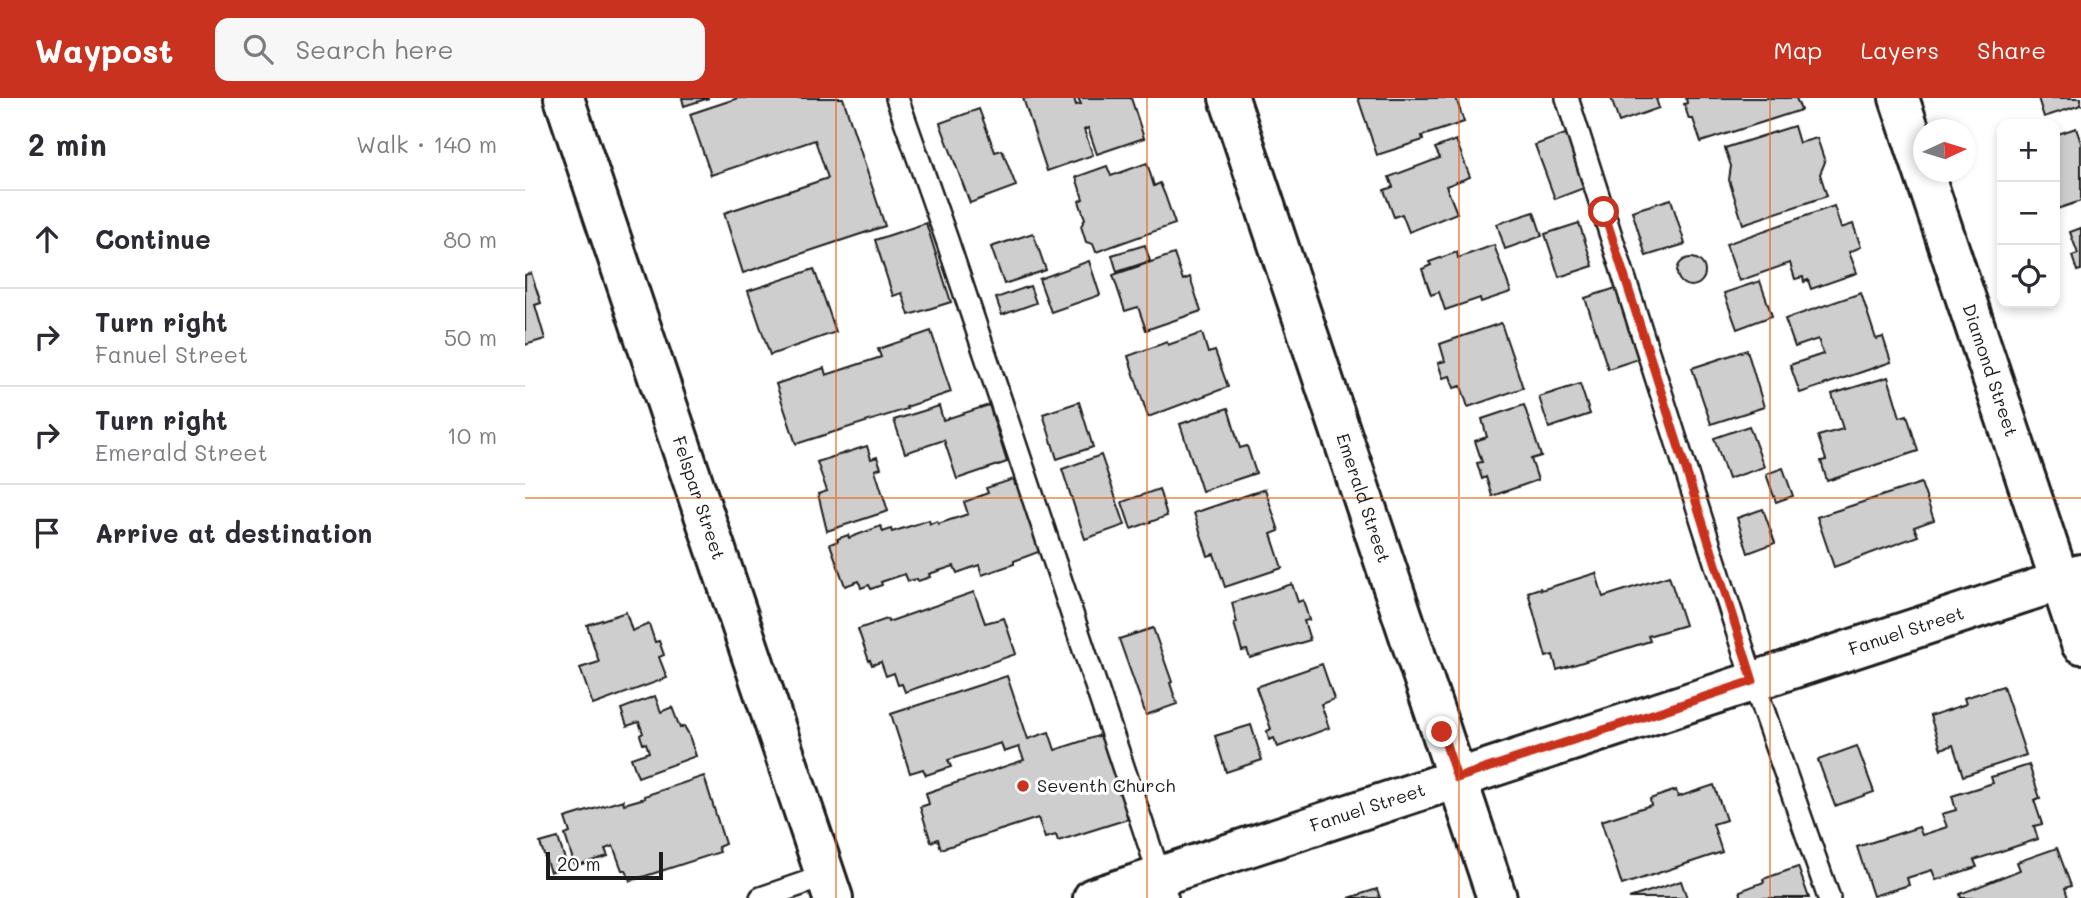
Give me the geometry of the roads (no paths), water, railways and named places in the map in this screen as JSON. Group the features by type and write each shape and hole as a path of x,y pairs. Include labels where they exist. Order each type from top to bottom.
{"street":[{"name":"Felspar Street","path":"563,98 829,887"},
{"name":"Emerald Street","path":"1229,98 1497,898"},
{"name":"Diamond Street","path":"1899,98 2071,578 2081,644"},
{"name":"Fanuel Street","path":"1093,898 1163,886 1457,778 2071,578"}],"lane":[{"path":"897,98 1163,886"},
{"path":"1567,98 1753,681 1829,898"},
{"path":"761,898 829,887"}],"place":[{"name":"Seventh Church","path":"1023,786"}]}
